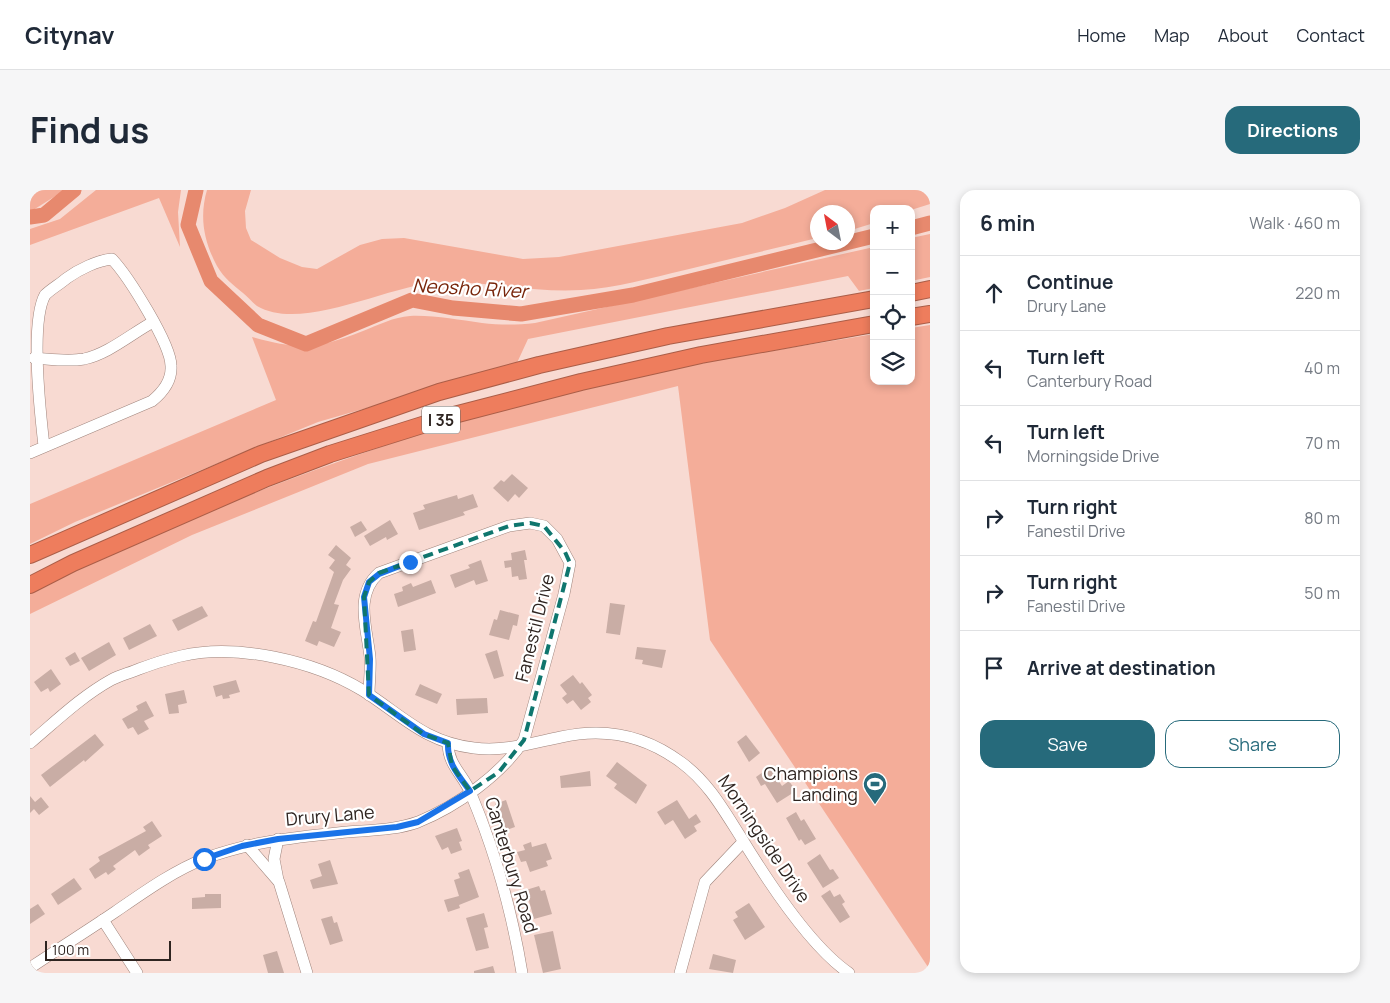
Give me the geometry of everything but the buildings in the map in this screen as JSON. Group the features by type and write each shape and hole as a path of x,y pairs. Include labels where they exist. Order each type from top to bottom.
{"highway":[{"path":"915,291 930,289"},
{"name":"I 35","path":"30,555 261,454 465,384 668,336 870,300"},
{"path":"915,316 930,314"},
{"name":"I 35","path":"30,585 73,563 267,478 330,454 444,418 581,382 683,359 870,325"}],"street":[{"path":"30,453 152,401 162,393 170,377 171,365 167,347 119,266 112,259 105,260 72,274 45,295 38,311 32,345 44,446"},
{"path":"34,358 70,360 86,358 104,351 152,322"},
{"name":"Fanestil Drive","path":"369,695 370,659 364,597 369,582 379,574 509,526 530,523 544,526 561,545 570,563 559,612 524,740 520,746"},
{"name":"Morningside Drive","path":"30,743 94,690 114,678 183,655 212,652 256,654 302,663 333,676 369,695 424,734 448,743 474,748 498,749 597,731 637,738 680,762 701,778 720,803 743,842 801,925 825,953 849,973"},
{"name":"Canterbury Road","path":"448,743 448,752 452,766 470,791 500,876 516,936 522,973"},
{"name":"Drury Lane","path":"30,968 160,881 204,859 247,845 278,839 397,827 418,822 499,772 520,746"},
{"path":"278,839 274,858 278,882 307,973"},
{"path":"680,973 705,882 743,842"},
{"path":"247,845 278,882"},
{"path":"103,920 137,973"}],"highlighted area":[{"path":"530,523 544,526 565,552 570,563 524,740 499,772 470,791 452,766 448,743 423,734 369,695 364,597 369,582 379,573 509,526"}],"shaded area":[{"path":"30,190 65,190 30,212"},
{"path":"96,190 181,190 178,212 180,247 159,198 30,245 30,229 60,219"},
{"path":"207,190 251,190 245,211 246,228 251,240 280,258 302,267 317,269 360,245 382,239 404,238 523,259 559,257 742,223 785,208 825,190 930,190 930,204 915,209 915,205 870,205 870,224 855,229 855,205 810,205 810,240 620,285 581,290 546,290 476,283 441,282 397,290 322,311 298,314 276,313 257,306 229,281 220,270 206,239 203,220"},
{"path":"930,234 930,277 915,280 915,250 915,237"},
{"path":"870,248 870,289 859,291 848,276 528,339 516,365 318,422 75,522 30,544 30,504 276,400 252,337 282,344 308,346 347,337 392,320 410,316 437,317 495,324 535,323"},
{"name":"Champions Landing","path":"930,325 930,970 710,640 678,386 368,464 192,535 30,614 30,592 199,516 312,471 369,451 426,432 543,399 670,369 870,335 870,385 915,385 915,327"}],"waterway":[{"name":"Neosho River","path":"30,217 44,215 74,190"},
{"name":"Neosho River","path":"196,190 188,225 211,281 258,325 306,344 412,300 453,308 521,314 633,295 870,237"},
{"name":"Neosho River","path":"915,227 930,223"}],"place":[{"name":"Champions Landing","path":"875,805"}],"route":[{"path":"204,859 242,846 278,839 397,827 418,822 459,800 470,791 452,766 449,758 448,743 424,734 369,695 370,659 364,597 369,582 379,574 410,562"}]}
